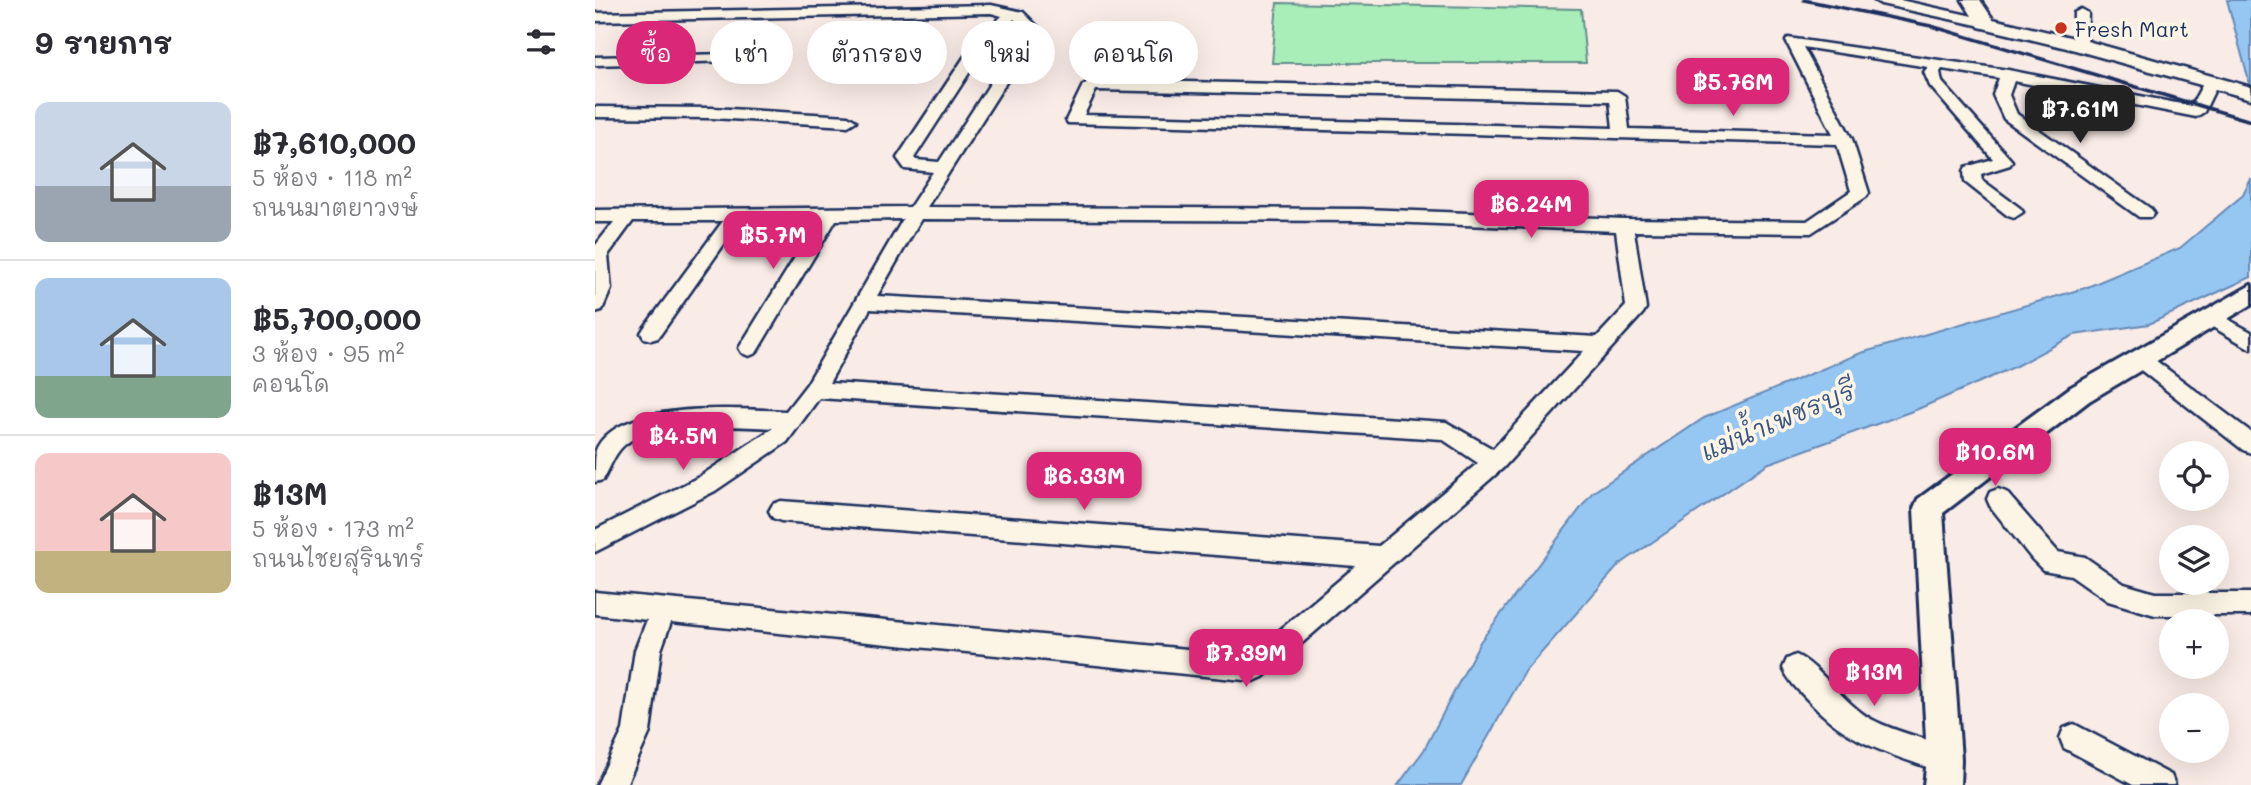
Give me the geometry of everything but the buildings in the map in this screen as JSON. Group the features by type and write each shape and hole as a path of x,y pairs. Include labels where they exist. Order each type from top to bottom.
{"main road":[{"path":"1971,0 1986,23 2251,93"}],"street":[{"path":"598,20 622,0"},
{"path":"722,15 734,0"},
{"path":"1881,0 1986,23"},
{"path":"598,20 979,9 1013,13 1031,25 1031,32 915,214 814,390 793,420 772,442 707,484 600,535"},
{"path":"944,168 911,164 905,158 978,47 1013,13"},
{"path":"2080,46 2081,13"},
{"path":"595,216 1363,215 1624,225 1811,227 1860,192 1844,139 1793,41 2008,75 2196,112 2218,86"},
{"path":"595,61 710,58"},
{"path":"1938,65 1932,72 1935,83 2004,161 1972,171 1974,182 2014,212"},
{"path":"2008,75 2001,95 2010,116 2145,213"},
{"path":"1622,134 1616,96 1091,85 1074,120 1622,134 1844,139"},
{"path":"598,114 712,113 848,121"},
{"path":"749,348 830,214"},
{"path":"651,333 736,215"},
{"path":"595,305 601,289 599,254 628,216"},
{"path":"595,603 1254,668 1495,462 1636,308 1624,225"},
{"path":"1943,772 1928,508 2080,394 2251,293"},
{"path":"865,302 1602,345"},
{"path":"2211,317 2251,342"},
{"path":"2140,359 2251,444"},
{"path":"814,390 1446,431 1495,462"},
{"path":"595,473 619,436 647,423 728,419 793,420"},
{"path":"1998,499 2040,552 2052,562 2076,565 2117,593 2155,604 2251,604"},
{"path":"781,511 1384,557"},
{"path":"611,785 636,732 644,671 663,610"},
{"path":"1796,668 1828,703 1863,730 1943,772"},
{"path":"2074,738 2161,785"}],"green space":[{"path":"1277,3 1581,9 1586,63 1272,63"}],"water":[{"path":"2227,0 2251,0 2251,89"},
{"name":"แม่น้ำเพชรบุรี","path":"2251,179 2251,277 2149,324 2074,335 2014,367 1918,409 1767,464 1619,565 1526,670 1461,785 1398,785 1424,750 1480,642 1592,493 1704,418 1861,353 2085,288 2180,248 2243,195"}],"railway":[{"path":"1804,0 1931,26 2251,121"}],"place":[{"name":"Fresh Mart","path":"2061,28"}]}
